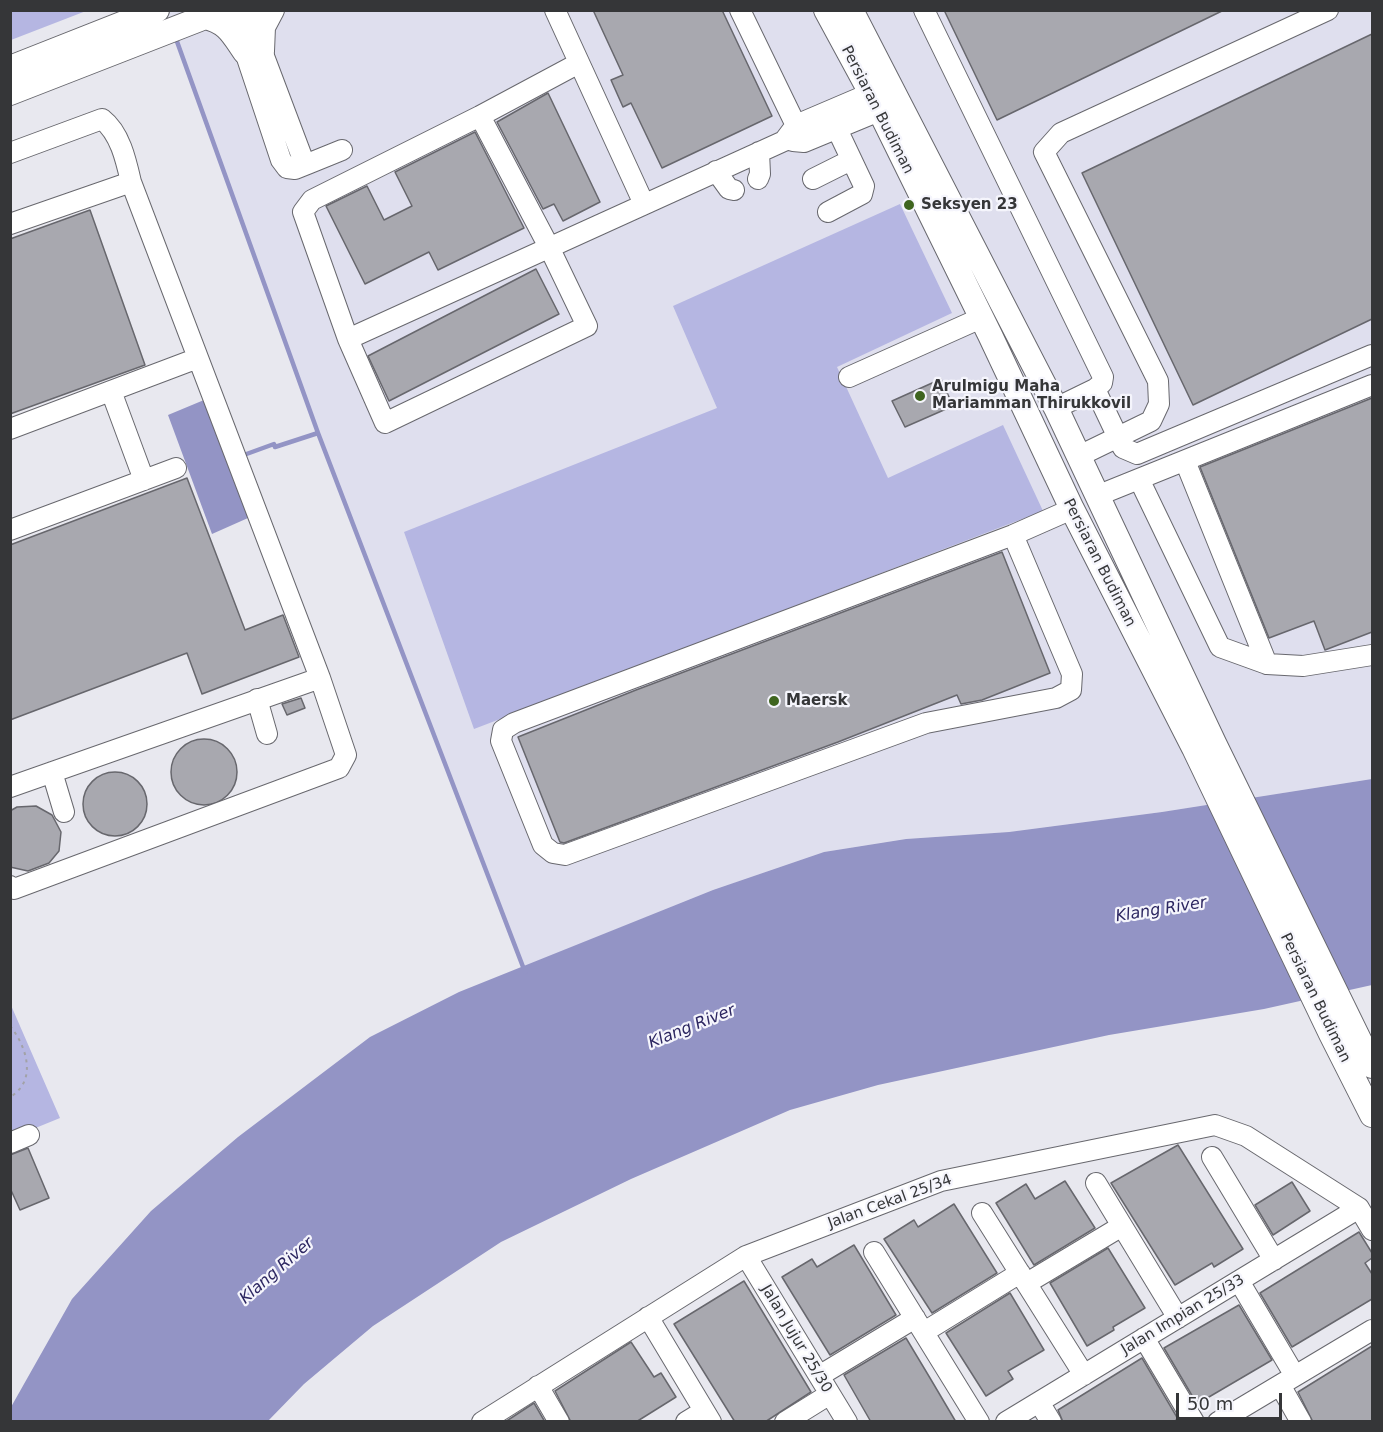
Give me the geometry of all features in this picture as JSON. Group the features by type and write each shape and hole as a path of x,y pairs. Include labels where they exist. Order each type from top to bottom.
{"main road":[{"path":"10,68 154,20 206,17 218,20 254,52 272,10"},
{"name":"Persiaran Budiman","path":"826,10 875,102 1072,509 1204,746"},
{"name":"Persiaran Budiman","path":"851,10 1099,495 1204,746 1342,1031 1372,1115"},
{"path":"10,93 154,20"},
{"name":"Persiaran Budiman","path":"1342,1031 1372,1066"}],"street":[{"path":"238,10 254,52 281,160 287,168 295,169 342,150"},
{"path":"253,10 254,52"},
{"path":"555,10 644,204"},
{"path":"740,10 800,134"},
{"path":"924,10 1103,377 1102,383 1095,389 1056,408"},
{"path":"1079,456 1151,421 1159,404 1158,381 1044,152 1060,133 1328,10"},
{"path":"480,116 549,247 587,327 385,423 348,339 303,212 312,200 480,116 579,63"},
{"path":"800,134 837,129 875,102"},
{"path":"348,339 716,171 875,102"},
{"path":"10,153 102,119 112,127 320,678 346,755 339,768 14,889 10,886"},
{"path":"828,212 862,194 864,186 837,129"},
{"path":"758,179 760,174 759,152"},
{"path":"813,179 851,160"},
{"path":"716,171 729,189 734,190"},
{"path":"10,224 131,182"},
{"path":"849,377 981,318"},
{"path":"1095,389 1123,448 1137,454 1372,355"},
{"path":"10,429 198,358"},
{"path":"1099,495 1372,385"},
{"path":"111,391 144,480"},
{"path":"1185,461 1267,664"},
{"path":"10,530 176,468"},
{"path":"1139,479 1220,647 1267,664 1303,666 1372,655"},
{"path":"1013,535 1072,674 1071,690 1056,698 926,723 565,855 553,853 543,845 501,741 503,730 514,723 1013,535 1072,509"},
{"path":"10,787 320,678"},
{"path":"256,699 267,734"},
{"path":"52,772 64,812"},
{"name":"Jalan Cekal 25/34","path":"482,1422 746,1256 941,1181 1215,1125 1246,1136 1359,1208"},
{"path":"10,1143 29,1135"},
{"path":"1212,1157 1274,1260"},
{"path":"1096,1183 1178,1318"},
{"path":"1359,1208 1372,1230"},
{"name":"Jalan Impian 25/33","path":"1006,1422 1359,1208"},
{"path":"982,1212 1084,1375"},
{"path":"819,1376 919,1325 1024,1278 1122,1226"},
{"path":"874,1252 979,1422"},
{"name":"Jalan Jujur 25/30","path":"746,1256 847,1422"},
{"path":"1239,1281 1287,1380 1301,1422"},
{"path":"648,1317 707,1416 686,1422"},
{"path":"1218,1422 1372,1330"},
{"path":"1144,1338 1194,1422"},
{"path":"538,1386 559,1422"},
{"path":"785,1422 830,1394"},
{"path":"1040,1402 1051,1422"}],"path":[{"path":"10,1026 17,1034 26,1055 27,1072 23,1084 10,1098"}],"shaded area":[{"path":"11,10 86,10 86,11 11,40"},
{"path":"166,11 1372,11 1372,779 1162,812 1009,832 905,839 824,852 713,890 523,967 318,433"},
{"path":"900,204 952,313 837,367 888,478 1003,425 1043,511 474,729 404,532 717,408 673,306"},
{"path":"10,1003 60,1118 11,1138 10,1138"}],"water":[{"path":"204,400 248,518 212,534 168,415"},
{"name":"Klang River","path":"1372,779 1372,985 1264,1009 1109,1035 878,1085 790,1110 631,1179 501,1242 373,1326 304,1384 268,1421 11,1422 11,1407 72,1299 151,1211 238,1137 370,1037 459,992 713,890 824,852 906,839 1009,832 1162,812"}],"building":[{"path":"593,10 722,10 772,116 662,168 631,103 623,107 611,80 623,75"},
{"path":"944,10 1224,10 997,120"},
{"path":"1372,34 1372,319 1193,405 1082,173"},
{"path":"548,93 600,202 563,221 554,204 543,209 497,122"},
{"path":"475,132 524,228 438,270 429,252 365,284 326,206 367,186 384,220 412,206 395,172"},
{"path":"90,210 145,365 10,414 10,239"},
{"path":"536,269 559,314 389,401 368,356"},
{"path":"941,379 953,406 905,427 892,401"},
{"path":"1372,398 1372,632 1325,650 1314,621 1269,638 1200,467"},
{"path":"187,478 245,630 283,615 299,657 202,694 187,653 10,720 10,545"},
{"name":"Maersk","path":"1002,552 1050,673 982,700 961,704 957,695 838,742 564,843 560,842 518,737"},
{"path":"301,698 305,708 287,715 282,704"},
{"path":"204,739 216,742 227,749 234,760 237,772 234,784 227,795 216,802 204,805 192,802 181,795 174,784 171,772 174,760 181,749 192,742"},
{"path":"115,772 133,777 138,781 142,786 147,804 142,822 138,827 133,831 115,836 97,831 92,827 88,822 83,804 88,786 92,781 97,777"},
{"path":"36,806 52,815 61,832 59,851 49,863 28,871 10,867 10,811 17,807"},
{"path":"1178,1145 1243,1249 1214,1267 1212,1263 1175,1285 1111,1183"},
{"path":"28,1148 49,1198 20,1210 10,1188 10,1155"},
{"path":"1065,1181 1095,1228 1034,1265 996,1203 1026,1184 1035,1199"},
{"path":"1292,1182 1310,1211 1273,1235 1255,1205"},
{"path":"954,1204 997,1273 932,1313 884,1239 914,1220 918,1227"},
{"path":"1359,1232 1372,1253 1372,1258 1365,1263 1372,1274 1372,1299 1292,1347 1260,1293"},
{"path":"854,1245 896,1315 830,1355 782,1277 812,1259 817,1267"},
{"path":"1108,1248 1145,1308 1087,1346 1050,1283"},
{"path":"744,1281 811,1392 765,1422 735,1422 674,1324"},
{"path":"1010,1293 1044,1350 1008,1371 1013,1379 986,1396 946,1333"},
{"path":"1239,1305 1272,1360 1197,1404 1164,1348"},
{"path":"906,1338 956,1422 871,1422 844,1375"},
{"path":"631,1342 654,1377 661,1373 676,1397 636,1422 571,1422 555,1391"},
{"path":"1372,1346 1372,1422 1313,1422 1298,1392"},
{"path":"1142,1358 1178,1419 1173,1422 1063,1422 1058,1410"},
{"path":"534,1403 545,1422 505,1422"}],"waterway":[{"path":"175,36 318,433 525,972"},
{"path":"241,456 274,444 275,447 318,433"}],"place":[{"name":"Seksyen 23","path":"909,205"},
{"name":"Arulmigu Maha Mariamman Thirukkovil","path":"920,396"},
{"name":"Maersk","path":"774,701"}]}
